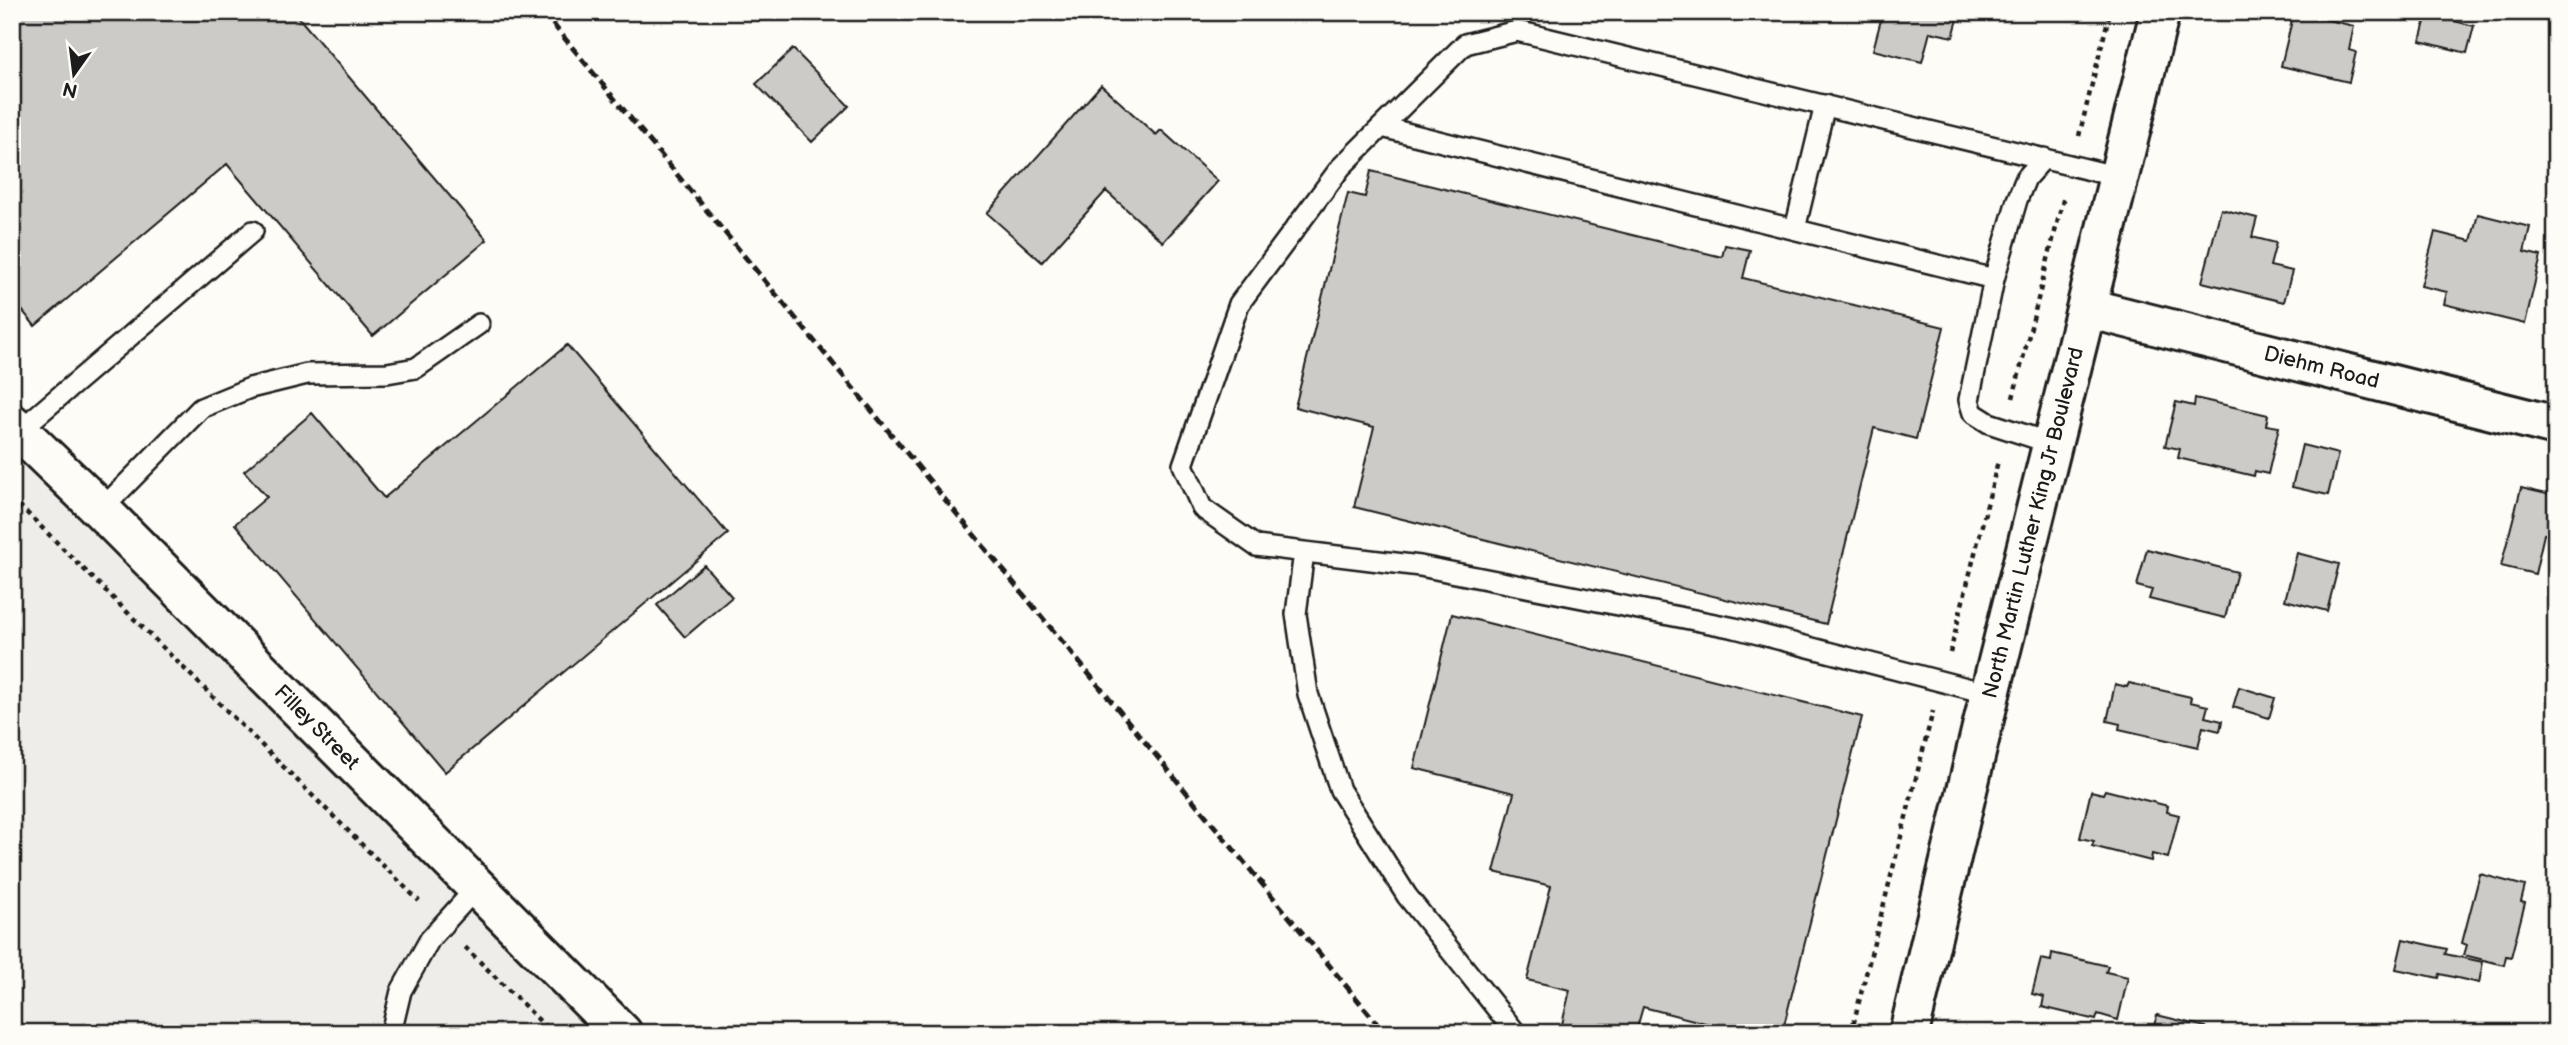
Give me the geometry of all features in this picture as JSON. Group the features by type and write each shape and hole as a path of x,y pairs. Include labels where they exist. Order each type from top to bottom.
{"street":[{"name":"North Martin Luther King Jr Boulevard","path":"1909,1033 1990,694 2160,12"},
{"name":"Diehm Road","path":"2087,308 2556,426"},
{"name":"Filley Street","path":"16,428 622,1033"}],"lane":[{"path":"1990,694 1735,628 1420,566 1256,546 1202,508 1183,465 1239,304 1341,167 1465,44 1517,31 2119,177"},
{"path":"1795,229 1825,105"},
{"path":"1382,127 1994,279"},
{"path":"2044,158 2026,178 2017,200 1994,279 1969,400 1973,413 1989,423 2053,444"},
{"path":"16,428 253,231"},
{"path":"101,510 201,408 250,387 307,374 387,373 416,368 479,324"},
{"path":"1304,552 1296,614 1308,694 1340,790 1407,896 1516,1033"},
{"path":"390,1033 401,991 430,939 476,888"}],"path":[{"path":"1851,1033 2110,12"},
{"path":"12,498 552,1033"}],"shaded area":[{"path":"12,425 622,1033 12,1033"}],"building":[{"path":"12,12 294,12 487,240 373,336 227,164 35,326 12,298"},
{"path":"1883,12 1960,12 1953,37 1930,32 1922,62 1873,50"},
{"path":"2294,12 2354,26 2349,50 2356,52 2349,82 2281,66"},
{"path":"2427,14 2474,26 2467,53 2420,41"},
{"path":"793,49 849,106 812,142 756,84"},
{"path":"1101,85 1156,135 1161,130 1218,181 1163,242 1106,191 1042,262 987,213"},
{"path":"1371,171 1722,257 1725,245 1750,250 1743,278 1944,327 1916,439 1874,428 1826,624 1354,507 1374,427 1295,407 1348,193 1365,197"},
{"path":"2221,209 2257,218 2252,237 2276,243 2270,266 2292,271 2284,302 2202,282"},
{"path":"2478,214 2530,227 2524,252 2541,256 2525,324 2444,304 2447,292 2421,286 2435,232 2471,241"},
{"path":"567,345 728,534 445,772 235,524 267,497 244,471 312,413 384,498"},
{"path":"2195,398 2268,415 2266,425 2279,427 2268,474 2255,471 2254,476 2178,458 2180,449 2165,446 2176,402 2194,406"},
{"path":"2302,445 2338,454 2328,495 2292,487"},
{"path":"2521,488 2551,495 2550,502 2556,504 2556,537 2544,534 2535,574 2501,566"},
{"path":"2147,549 2237,572 2225,618 2149,599 2152,590 2137,586"},
{"path":"2297,553 2339,564 2327,611 2285,600"},
{"path":"704,565 732,597 685,637 657,605"},
{"path":"1452,614 1862,717 1782,1033 1744,1033 1643,1007 1636,1031 1621,1027 1620,1033 1560,1033 1570,990 1527,980 1551,886 1494,872 1514,793 1414,768"},
{"path":"2129,683 2191,697 2190,702 2208,706 2205,717 2222,721 2220,731 2203,727 2198,747 2119,729 2120,724 2107,721 2115,684 2127,687"},
{"path":"2239,687 2275,698 2269,718 2233,707"},
{"path":"2105,790 2168,806 2167,812 2179,815 2168,858 2152,854 2151,861 2092,846 2094,841 2080,838 2091,791 2103,794"},
{"path":"2480,874 2525,886 2521,902 2525,903 2511,957 2506,956 2504,965 2464,955 2467,945 2462,943"},
{"path":"2403,939 2447,949 2445,954 2483,962 2479,983 2440,974 2439,978 2396,969"},
{"path":"2052,953 2108,966 2106,972 2128,977 2118,1020 2098,1014 2096,1020 2042,1007 2044,997 2032,994 2041,959 2051,961"},
{"path":"2157,1015 2206,1027 2204,1033 2152,1033"}],"railway":[{"path":"543,12 1385,1033"}]}
